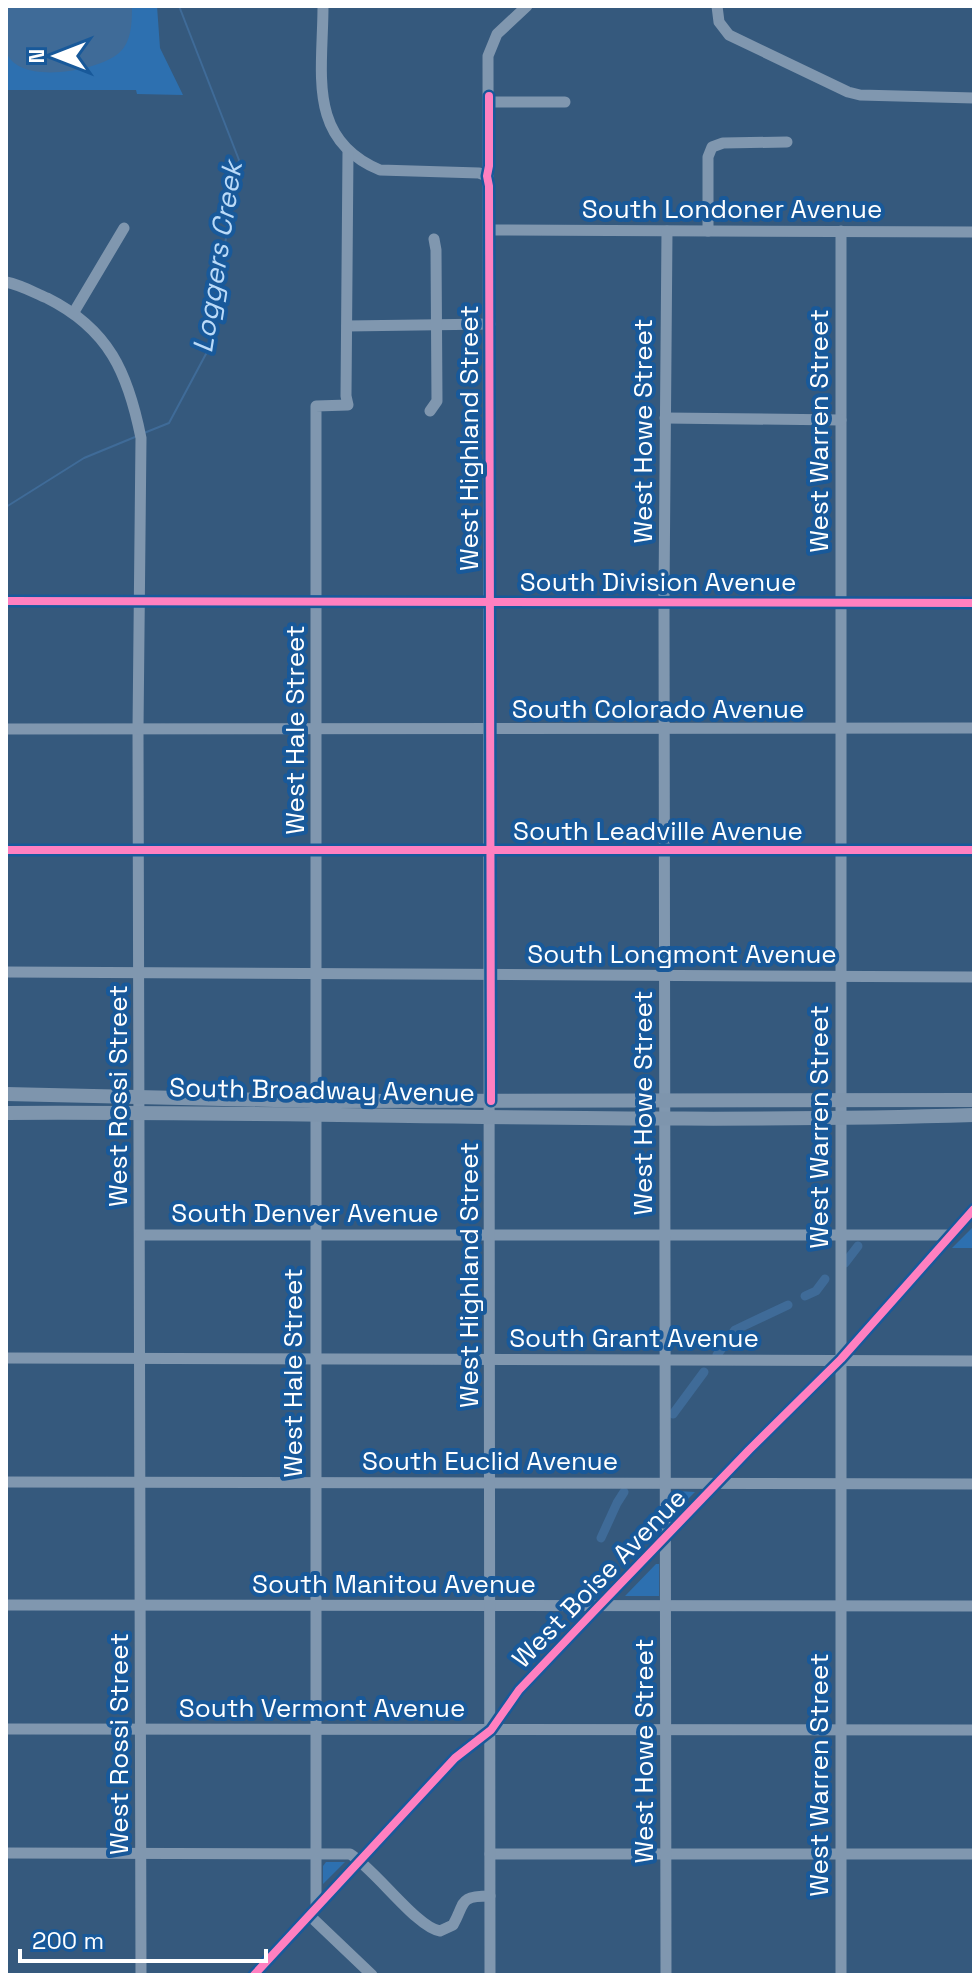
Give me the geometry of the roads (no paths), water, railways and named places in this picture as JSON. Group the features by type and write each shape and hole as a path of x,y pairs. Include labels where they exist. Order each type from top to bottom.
{"main road":[{"name":"South Broadway Avenue","path":"6,1094 141,1105 841,1109 974,1115"},
{"name":"South Broadway Avenue","path":"841,1109 974,1100"},
{"name":"South Broadway Avenue","path":"6,1113 141,1105"}],"street":[{"path":"323,6 323,80 327,121 336,139 348,151 380,170 479,173 487,176"},
{"name":"West Highland Street","path":"490,1975 488,56 497,34 527,6"},
{"path":"717,6 719,22 729,35 848,92 860,95 974,98"},
{"path":"489,99 565,102"},
{"path":"708,231 708,157 712,147 723,143 787,142"},
{"name":"West Hale Street","path":"313,1912 316,1854 316,406 348,405 348,151"},
{"path":"74,312 124,228"},
{"name":"South Londoner Avenue","path":"489,230 974,232"},
{"name":"West Howe Street","path":"666,1975 664,602 667,231"},
{"name":"West Warren Street","path":"841,231 841,1975"},
{"path":"430,411 437,401 434,239"},
{"name":"West Rossi Street","path":"6,282 17,284 74,312 97,334 125,379 137,419 141,447 138,729 141,1975"},
{"path":"347,326 490,324"},
{"path":"665,418 841,420"},
{"name":"South Division Avenue","path":"6,601 974,603"},
{"name":"South Colorado Avenue","path":"6,729 974,728"},
{"name":"South Leadville Avenue","path":"6,850 974,850"},
{"name":"South Longmont Avenue","path":"6,972 974,977"},
{"name":"West Boise Avenue","path":"254,1975 455,1758 491,1730 519,1690 599,1606 841,1359 974,1209"},
{"name":"South Denver Avenue","path":"141,1235 949,1235"},
{"name":"South Grant Avenue","path":"6,1358 974,1361"},
{"name":"South Euclid Avenue","path":"6,1482 974,1484"},
{"name":"South Manitou Avenue","path":"6,1605 974,1606"},
{"name":"South Vermont Avenue","path":"6,1729 974,1730"},
{"path":"6,1853 350,1854 433,1930 448,1929 453,1925 463,1901 468,1898 490,1896"},
{"path":"490,1854 974,1854"},
{"path":"313,1912 372,1975"}],"waterway":[{"name":"Loggers Creek","path":"144,433 169,423 207,352 239,160 179,6"},
{"name":"Loggers Creek","path":"6,507 84,458 135,437"},
{"path":"845,1263 858,1246"},
{"path":"805,1296 816,1291 825,1279"},
{"path":"717,1355 735,1330 788,1305"},
{"path":"673,1414 704,1372"},
{"path":"601,1538 624,1492"}]}
